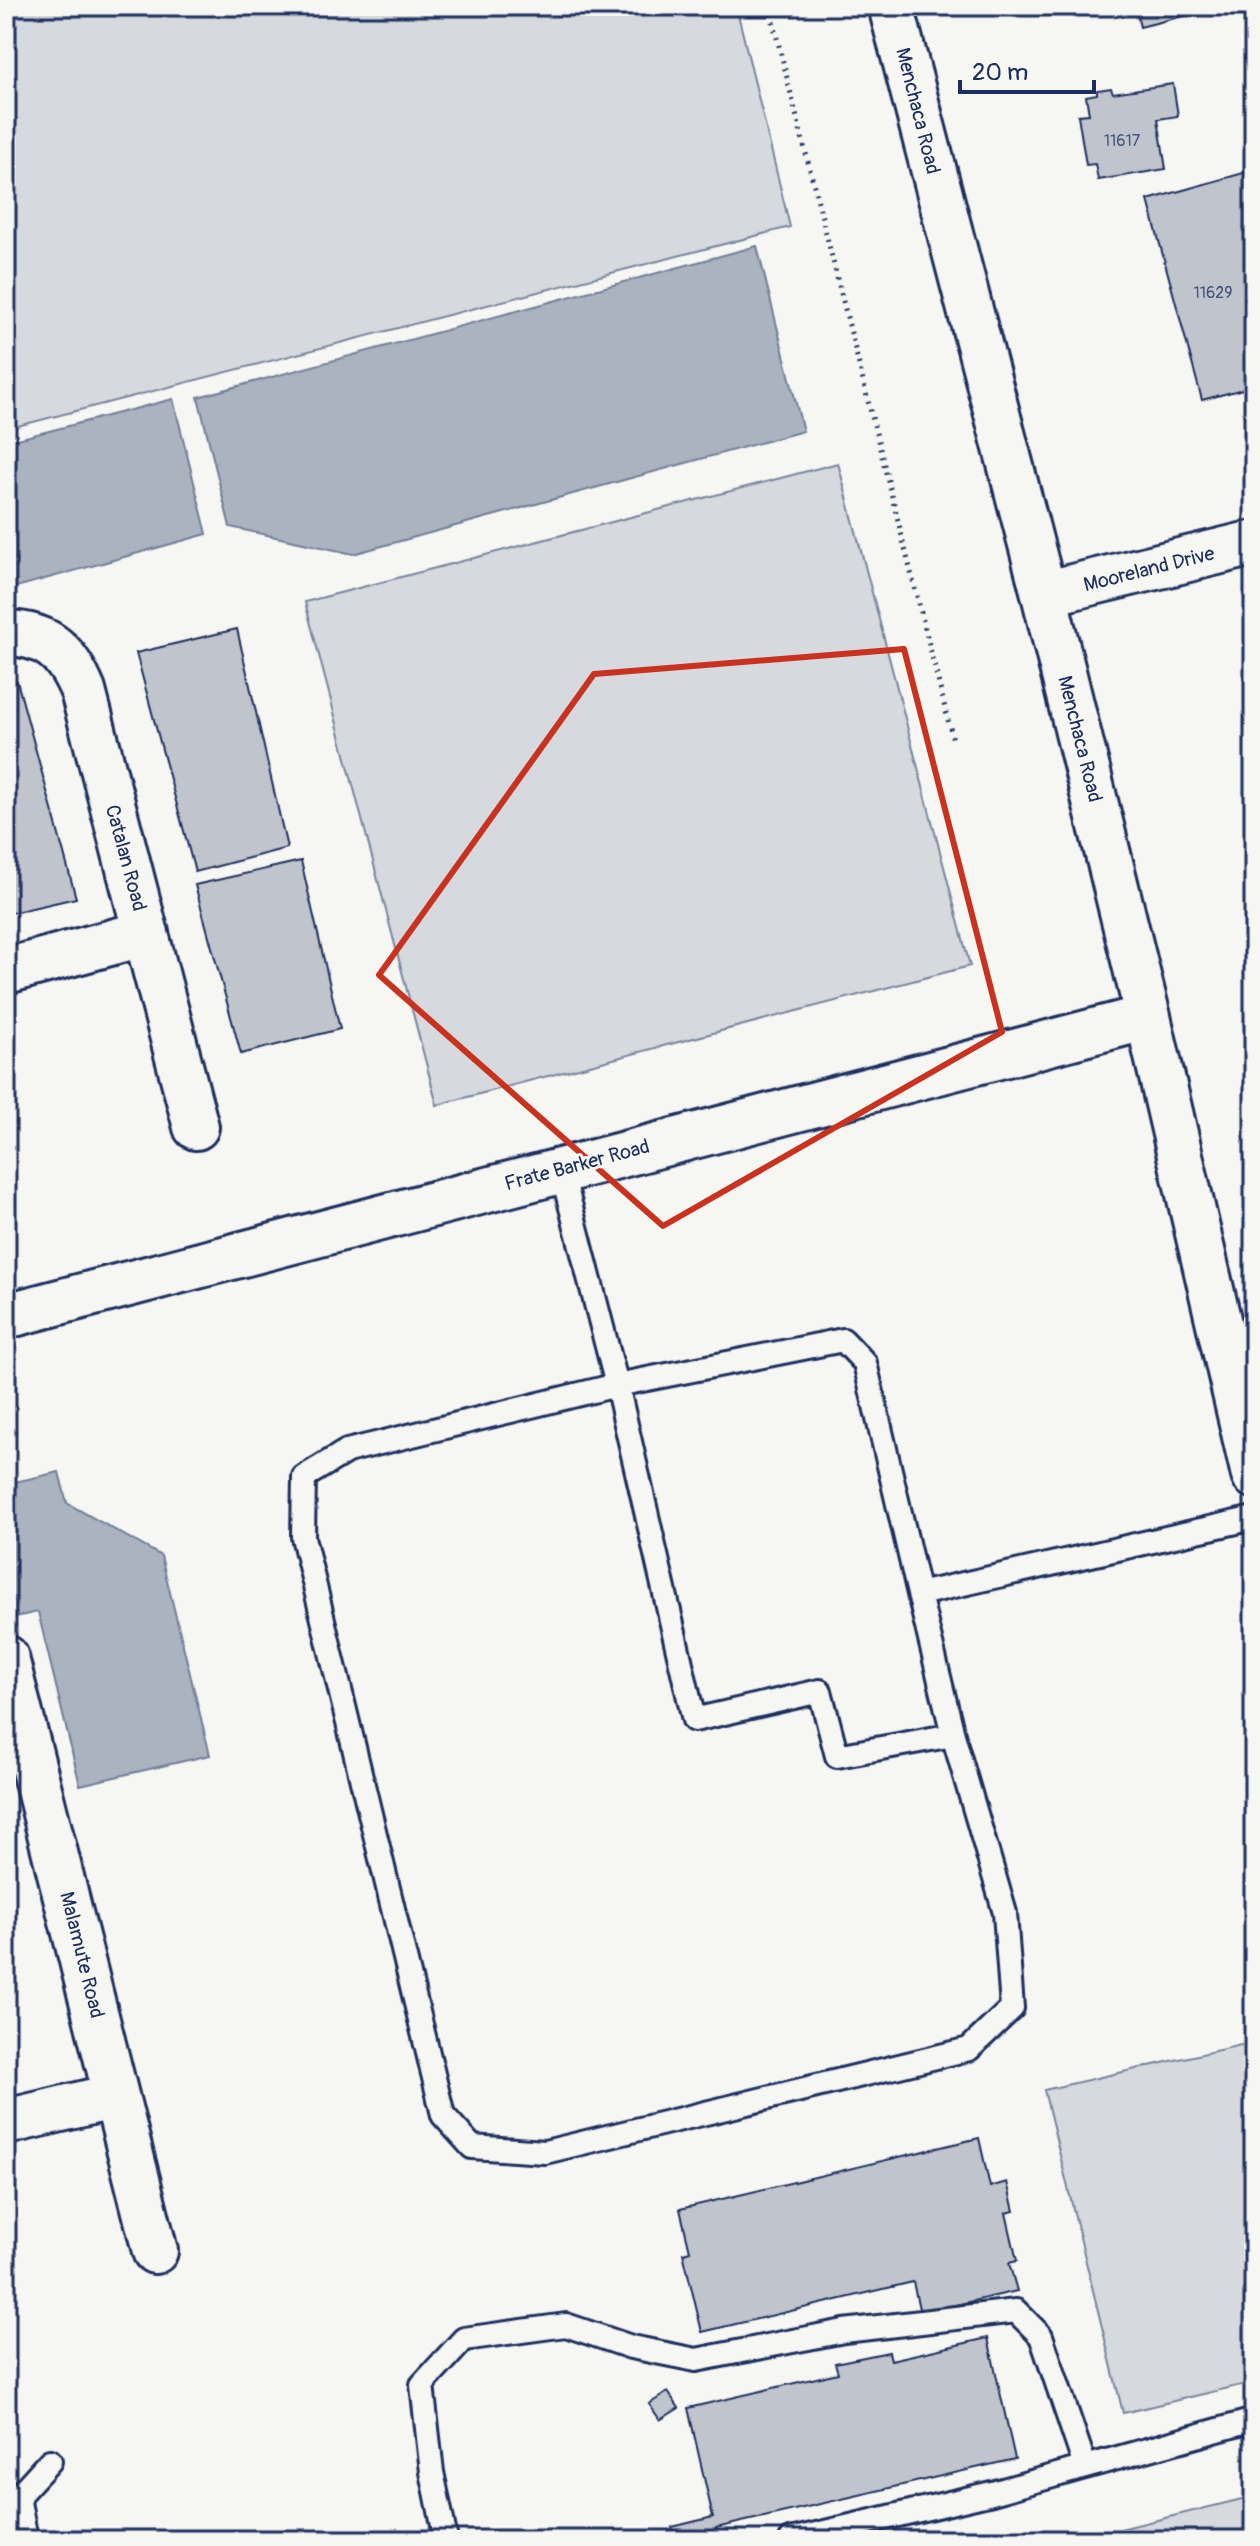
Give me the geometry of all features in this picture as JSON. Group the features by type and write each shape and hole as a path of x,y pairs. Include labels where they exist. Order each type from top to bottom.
{"street":[{"name":"Menchaca Road","path":"891,6 1044,594 1148,1017 1254,1475"},
{"name":"Mooreland Drive","path":"1044,594 1254,543"},
{"name":"Catalan Road","path":"6,633 47,640 74,669 83,691 196,1127"},
{"path":"6,971 146,933"},
{"name":"Frate Barker Road","path":"6,1316 1148,1017"},
{"name":"Malamute Road","path":"7,1658 155,2251"},
{"path":"6,2122 116,2096"}],"lane":[{"path":"561,1169 617,1385 694,1720 820,1691 837,1756 953,1735"},
{"path":"843,1340 865,1363 919,1594 953,1735 1005,1913 1012,2008 969,2049 545,2152 472,2147 443,2115 303,1537 304,1477 347,1451 617,1385 843,1340"},
{"path":"919,1594 1254,1518"},
{"path":"446,2540 432,2472 422,2385 464,2339 566,2325 631,2347 696,2360 844,2331 1016,2311 1041,2336 1085,2466"},
{"path":"791,2540 992,2493 1254,2420"},
{"path":"26,2540 18,2496 50,2461"}],"path":[{"path":"769,6 953,740"}],"highlighted area":[{"path":"904,649 1002,1032 663,1226 379,975 594,674"}],"shaded area":[{"path":"6,6 736,6 790,227 6,429"},
{"path":"757,246 803,431 353,554 230,527 198,397"},
{"path":"173,399 207,534 9,589 6,442"},
{"path":"838,463 970,966 437,1105 305,602"},
{"path":"59,1472 67,1503 161,1556 210,1755 80,1785 38,1612 6,1619 6,1484"},
{"path":"1254,2042 1254,2382 1123,2413 1044,2090"},
{"path":"1254,2496 1254,2540 1076,2540"}],"building":[{"path":"1135,6 1223,6 1140,27"},
{"path":"1173,84 1178,116 1158,119 1166,169 1098,180 1095,164 1086,165 1078,115 1089,114 1086,96 1111,88 1113,93"},
{"path":"1254,170 1254,386 1202,400 1148,200"},
{"path":"237,629 287,848 195,872 136,653"},
{"path":"17,681 76,898 6,914 6,684"},
{"path":"301,861 340,1029 241,1054 195,885"},
{"path":"979,2138 990,2187 1007,2182 1014,2211 1006,2213 1017,2261 1009,2263 1017,2291 920,2313 913,2282 702,2332 683,2253 690,2251 680,2209"},
{"path":"988,2338 1015,2459 716,2528 718,2537 675,2540 672,2527 713,2517 688,2408 838,2373 835,2363 889,2352 891,2360"},
{"path":"668,2392 679,2408 660,2420 649,2404"}]}
